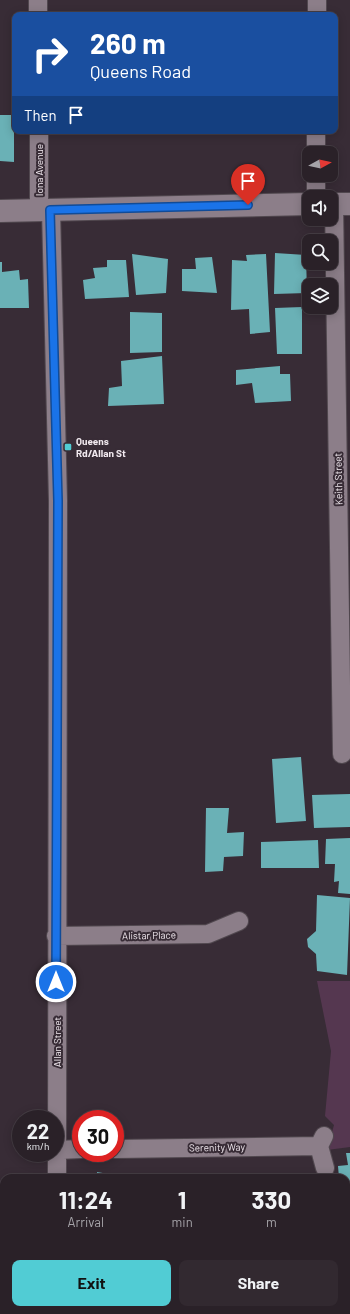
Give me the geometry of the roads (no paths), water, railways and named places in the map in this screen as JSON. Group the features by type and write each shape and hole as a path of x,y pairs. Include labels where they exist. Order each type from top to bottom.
{"street":[{"path":"38,0 38,12"},
{"path":"317,0 317,12"},
{"name":"Iona Avenue","path":"39,134 45,210"},
{"path":"316,134 316,146"},
{"path":"0,211 302,204"},
{"name":"Allan Street","path":"45,210 58,501 57,1110"},
{"name":"Keith Street","path":"333,226 342,754"},
{"name":"Alistar Place","path":"56,936 208,934 239,921"},
{"name":"Serenity Way","path":"124,1149 321,1141 324,1168"},
{"name":"Allan Street","path":"57,1162 57,1174"}],"place":[{"name":"Queens Rd/Allan St","path":"68,447"}]}
